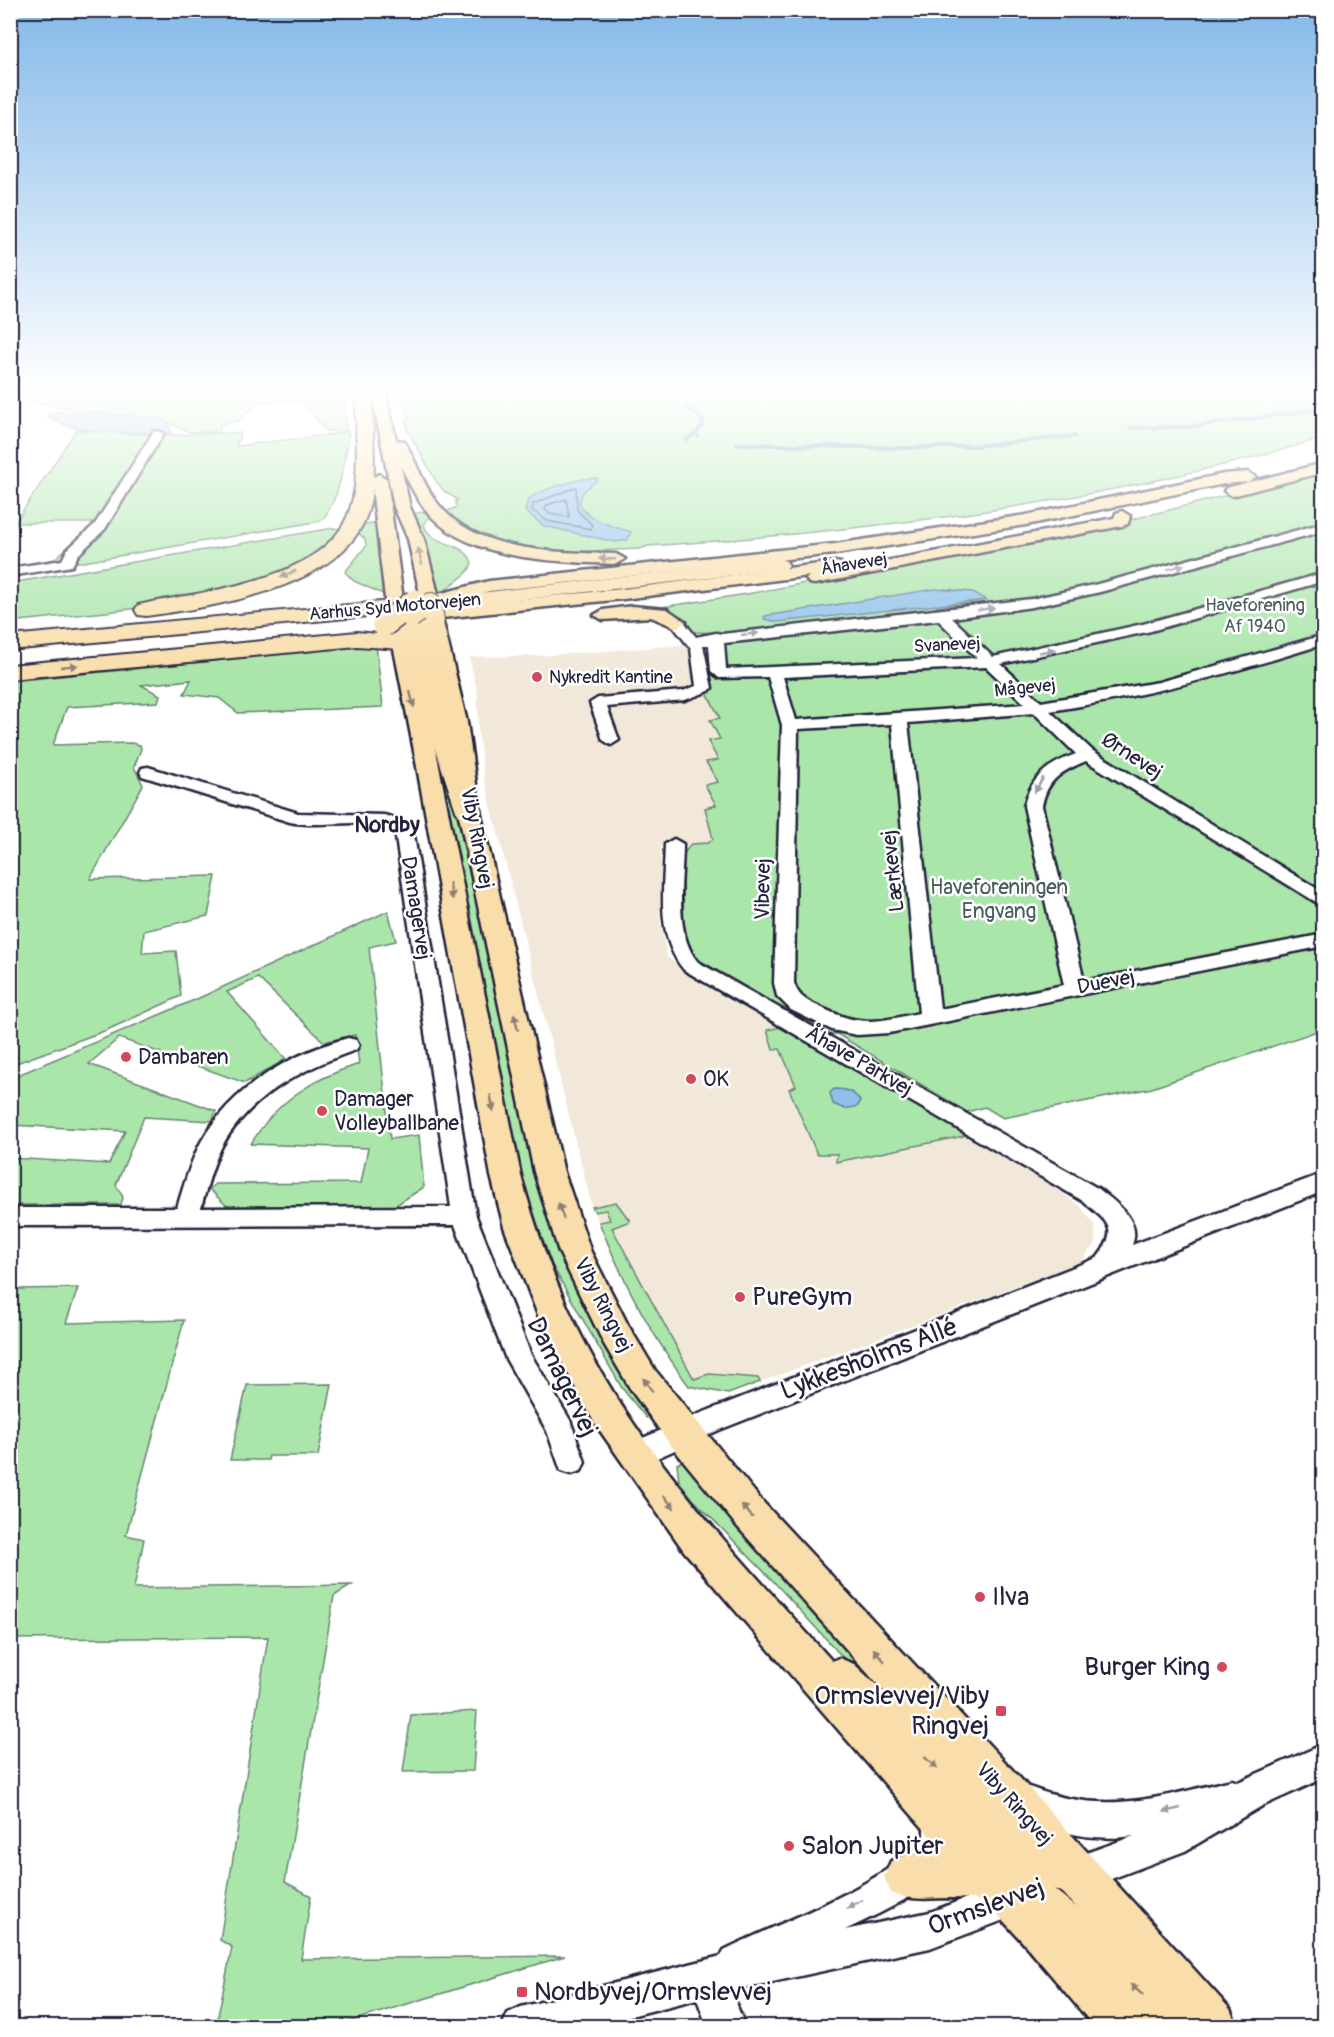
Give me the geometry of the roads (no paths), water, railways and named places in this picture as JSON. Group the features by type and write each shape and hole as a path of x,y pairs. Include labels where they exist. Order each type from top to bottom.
{"highway":[{"path":"10,625 162,608 225,596 292,573 319,558 338,544 349,532 357,516 360,484"},
{"name":"Aarhus Syd Motorvejen","path":"10,643 479,599 779,565"},
{"path":"10,630 339,599 410,612"},
{"path":"10,672 196,653 371,639 410,612"},
{"path":"410,612 439,724 470,811"},
{"name":"Aarhus Syd Motorvejen","path":"10,653 410,612"}],"main road":[{"name":"Viby Ringvej","path":"387,484 394,515 385,551 410,612 442,657 457,722 470,811 549,1172 561,1215 592,1291 644,1380 682,1432 749,1514 1003,1791 1213,2026"},
{"path":"420,484 429,501 446,522 478,538 508,548 589,558 703,556 896,539"},
{"path":"410,612 451,595 503,584 778,555 896,539 1026,520 1200,484"},
{"name":"Åhavevej","path":"779,565 985,533 1122,507 1218,484"},
{"name":"Åhavevej","path":"410,612 624,594 817,570 983,543 1122,516 1253,484"},
{"name":"Viby Ringvej","path":"394,515 416,539 410,612 412,700 426,756 516,1222 547,1304 598,1401 634,1455 734,1581 941,1818 1011,1892 1126,2026"},
{"path":"410,612 476,622 539,617 720,595 870,570 1122,521 1122,516"},
{"path":"586,617 651,611 666,615 679,626"},
{"path":"539,617 564,619"},
{"path":"442,657 451,645 451,631 476,622"},
{"path":"734,1581 1013,1839 1042,1862 1077,1874"},
{"path":"907,1877 939,1872 970,1874 1011,1892 1183,2026"}],"street":[{"path":"10,572 70,566 72,553 100,526 126,484"},
{"path":"692,642 716,637 941,615 1032,603 1100,588 1323,527"},
{"name":"Svanevej","path":"716,637 719,671 724,675 775,675 990,662 1076,645 1323,577"},
{"name":"Ørnevej","path":"941,615 1087,755 1323,901"},
{"path":"611,740 598,703 693,694 704,688 700,654 679,626"},
{"name":"Mågevej","path":"790,725 1036,708 1134,693 1260,659 1323,639"},
{"name":"Vibevej","path":"775,675 790,725 784,983 787,996 798,1005 839,1025 857,1028 889,1026"},
{"name":"Lærkevej","path":"900,719 930,1018"},
{"path":"1075,988 1033,806 1035,789 1044,776 1087,755"},
{"name":"Damagervej","path":"147,772 296,818 316,821 384,820 397,823 404,830 464,1216 519,1359 560,1428 571,1462"},
{"name":"Åhave Parkvej","path":"674,844 673,930 681,954 691,966 1091,1195 1116,1217 1124,1234 1123,1243 1106,1265"},
{"name":"Duevej","path":"889,1026 1323,940"},
{"path":"186,1217 212,1144 238,1109 283,1073 321,1054 348,1045"},
{"name":"Lykkesholms Allé","path":"634,1455 682,1432 1323,1181"},
{"path":"10,1216 464,1216"},
{"name":"Ormslevvej","path":"521,2026 707,1978 930,1930 1011,1892 1077,1874 1173,1839 1250,1794 1323,1761"},
{"name":"Ormslevvej","path":"1003,1791 1049,1814 1110,1823 1250,1794"},
{"name":"Ormslevvej","path":"707,1978 907,1877 937,1850 943,1833 941,1818"},
{"path":"707,1978 726,2026"}],"water":[{"path":"564,484 592,484 581,497 581,505 585,512 603,523 631,532 627,540 615,542 544,526 525,511 532,497"},
{"path":"935,589 971,592 986,600 777,622 764,619 765,616"},
{"path":"834,1089 852,1093 860,1101 858,1106 845,1109 833,1104 830,1093"}],"place":[{"name":"Nykredit Kantine","path":"537,677"},
{"name":"Dambaren","path":"126,1057"},
{"name":"OK","path":"691,1079"},
{"name":"Damager Volleyballbane","path":"322,1111"},
{"name":"PureGym","path":"740,1297"},
{"name":"Ilva","path":"980,1597"},
{"name":"Burger King","path":"1222,1667"},
{"name":"Ormslevvej/Viby Ringvej","path":"1001,1711"},
{"name":"Salon Jupiter","path":"789,1846"},
{"name":"Nordbyvej/Ormslevvej","path":"522,1992"}],"district":[{"name":"Nordby","path":"387,825"}],"park label":[{"name":"Haveforening Af 1940","path":"1255,615"},
{"name":"Haveforeningen Engvang","path":"999,899"}]}
